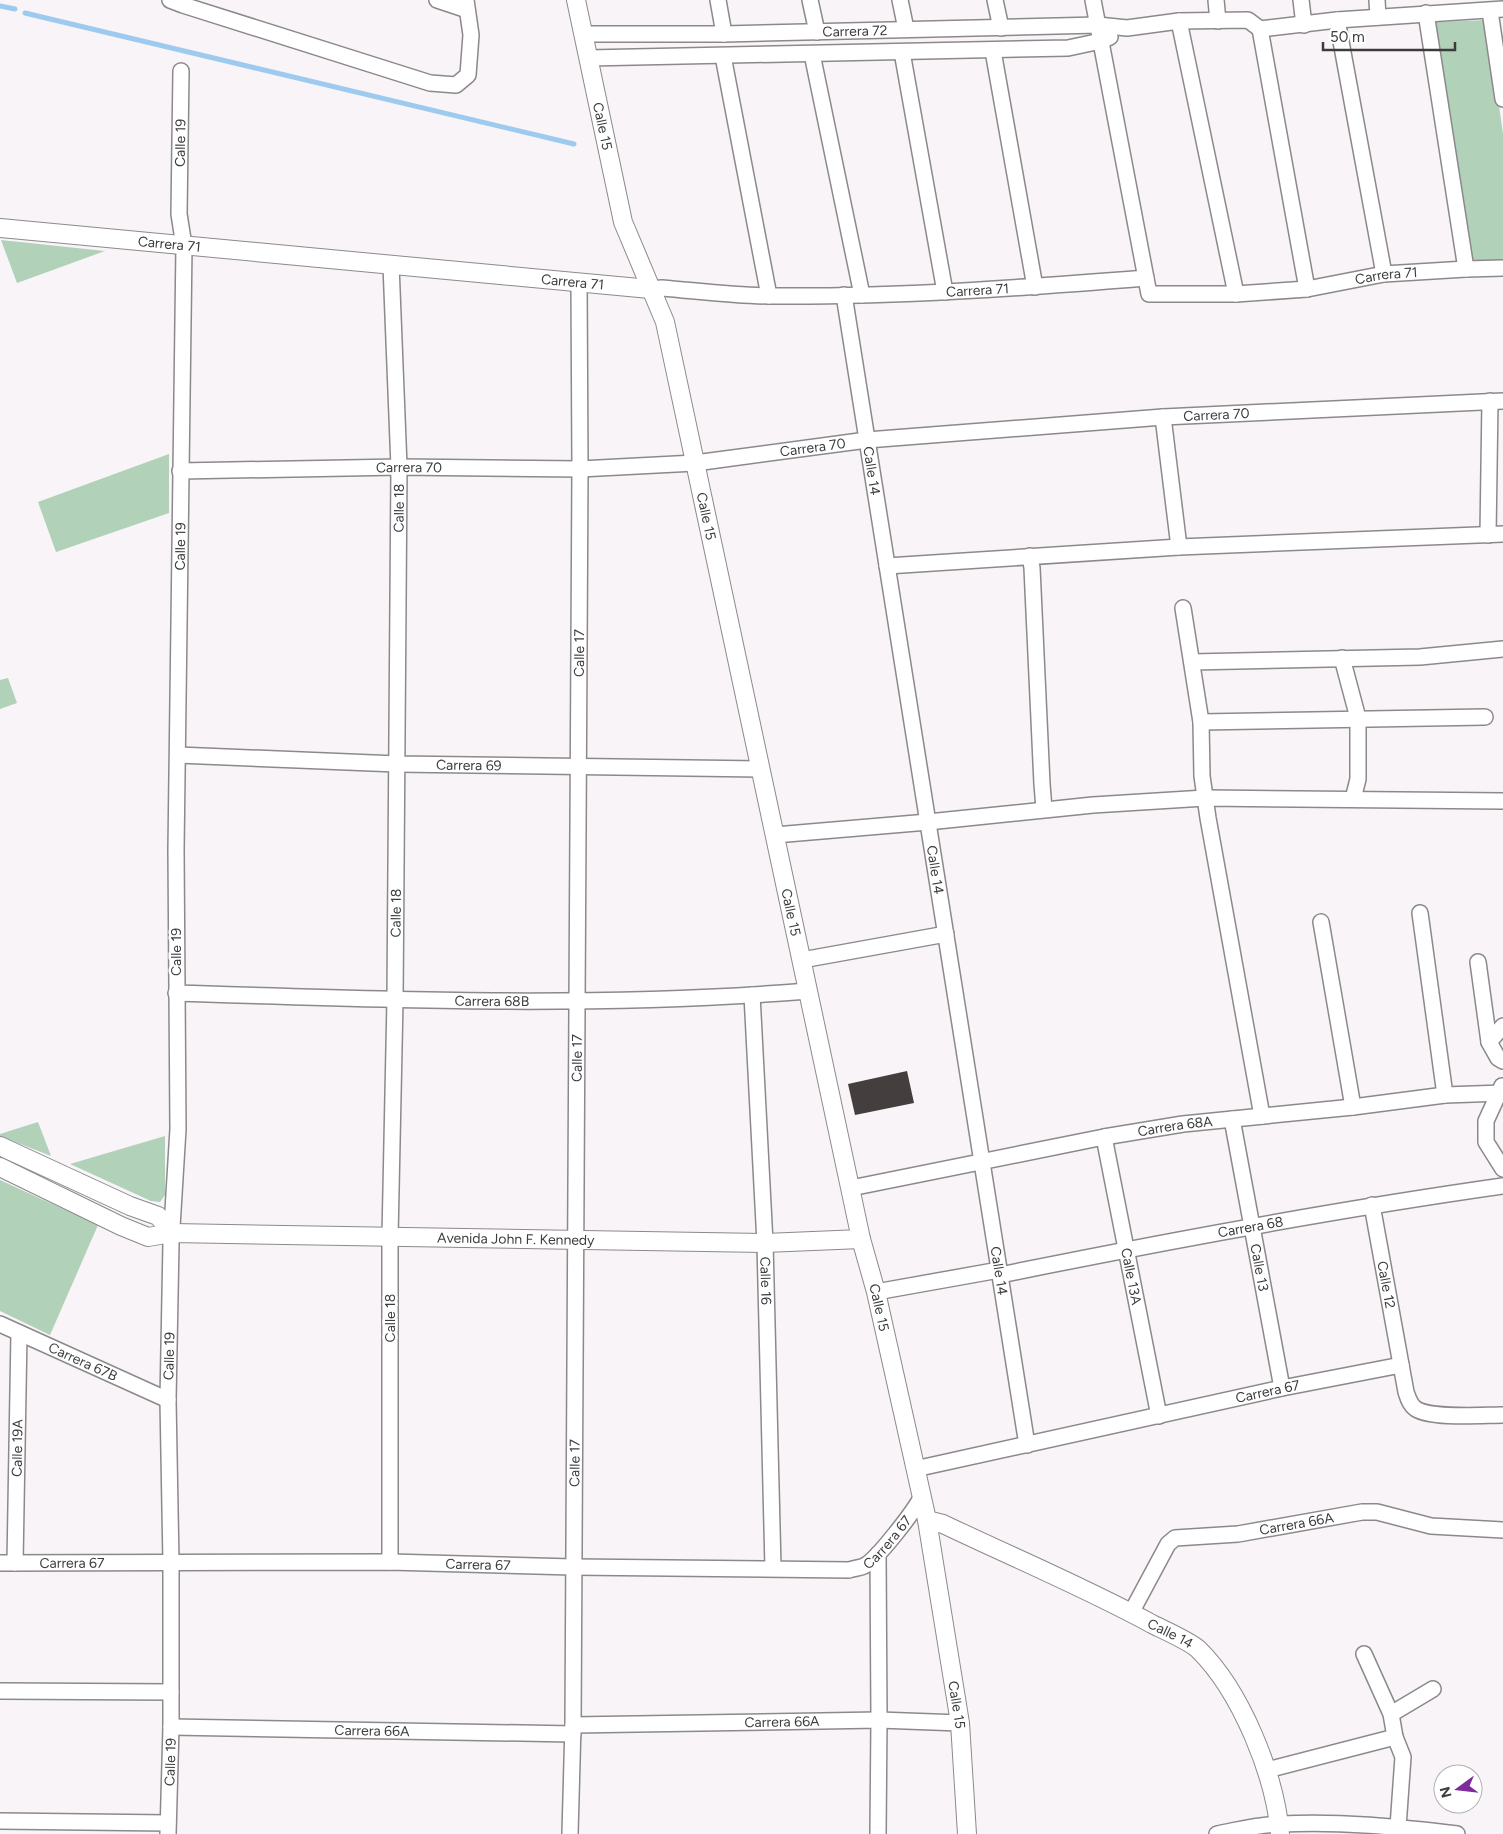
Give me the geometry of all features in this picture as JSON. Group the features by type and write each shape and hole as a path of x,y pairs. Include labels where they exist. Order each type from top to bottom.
{"street":[{"path":"170,0 430,83 456,85 468,75 471,35 467,5 437,0"},
{"name":"Calle 15","path":"576,0 623,222 665,322 851,1188 922,1496 960,1723 967,1834"},
{"path":"718,0 724,34"},
{"path":"810,0 817,32"},
{"path":"900,0 906,29"},
{"path":"995,0 1001,28"},
{"path":"1093,0 1146,278"},
{"path":"1216,0 1218,21"},
{"path":"1302,0 1304,25"},
{"path":"1376,0 1378,17"},
{"name":"Carrera 72","path":"583,34 724,34 1098,25 1127,28 1179,21 1248,20 1260,29 1337,20 1426,13 1457,7 1496,10"},
{"path":"1496,10 1503,99"},
{"path":"1426,13 1466,268"},
{"path":"1337,20 1384,274"},
{"path":"1179,21 1236,294"},
{"name":"Carrera 72","path":"588,58 1068,48 1101,41 1127,28"},
{"path":"1260,29 1307,289"},
{"path":"993,51 1035,287"},
{"path":"902,52 945,292"},
{"path":"812,54 862,295"},
{"path":"723,56 769,296"},
{"name":"Calle 19","path":"168,1828 171,1727 171,1563 168,1400 172,1233 178,1129 176,993 180,471 184,246 179,214 181,71"},
{"name":"Carrera 71","path":"0,228 650,289 769,296 945,292 1146,278 1149,294 1236,294 1307,289 1384,274 1466,268 1503,268"},
{"name":"Calle 18","path":"390,1562 390,1237 395,1000 400,467 391,265"},
{"name":"Calle 17","path":"570,1834 573,1729 580,469 579,282"},
{"name":"Calle 14","path":"844,295 1027,1445"},
{"path":"1488,535 1496,401"},
{"name":"Carrera 70","path":"180,471 400,467 580,469 696,463 867,440 1163,417 1496,401"},
{"path":"1163,417 1179,547"},
{"path":"887,566 1179,547 1503,534"},
{"path":"1030,556 1044,809"},
{"path":"1183,608 1201,722 1202,776 1205,798 1262,1116"},
{"path":"1192,662 1420,657 1503,649"},
{"path":"1342,658 1358,718 1358,779 1353,799"},
{"path":"1201,722 1485,717"},
{"name":"Carrera 69","path":"178,755 397,764 761,769"},
{"path":"775,835 928,822 1044,809 1205,798 1503,801"},
{"path":"1420,913 1445,1095"},
{"path":"1322,922 1353,1107"},
{"path":"802,960 946,934"},
{"path":"1478,962 1489,1042 1498,1058 1503,1061"},
{"name":"Carrera 68B","path":"176,993 395,1000 577,1001 752,995 808,991"},
{"name":"Calle 16","path":"752,995 764,1243 773,1568"},
{"path":"1489,1042 1503,1026"},
{"path":"1501,1090 1486,1121 1486,1142 1503,1169"},
{"name":"Carrera 68A","path":"851,1188 1104,1136 1183,1124 1501,1090"},
{"name":"Calle 13","path":"1232,1119 1282,1388"},
{"name":"Calle 13A","path":"1104,1136 1159,1416"},
{"path":"0,1146 130,1206 158,1216 172,1233"},
{"name":"Avenida John F. Kennedy","path":"0,1167 121,1226 148,1237 172,1233 764,1243 862,1238"},
{"name":"Carrera 68","path":"876,1292 1000,1272 1372,1205 1503,1186"},
{"name":"Calle 12","path":"1372,1205 1401,1365"},
{"name":"Carrera 67B","path":"0,1324 168,1400"},
{"name":"Calle 19A","path":"8,1563 19,1332"},
{"path":"1401,1365 1406,1392 1415,1409 1441,1415 1503,1414"},
{"name":"Carrera 67","path":"915,1469 1282,1388 1401,1365"},
{"name":"Carrera 67","path":"8,1563 390,1562 573,1567 849,1570 866,1566 878,1554 916,1508 922,1496"},
{"name":"Carrera 66A","path":"1132,1613 1168,1544 1175,1538 1238,1534 1362,1512 1377,1512 1431,1526 1503,1530"},
{"name":"Calle 14","path":"927,1520 942,1524 1132,1613 1197,1648 1219,1675 1237,1702 1267,1770 1280,1829"},
{"path":"878,1554 878,1834"},
{"path":"1364,1654 1391,1714 1395,1737 1404,1757 1398,1827"},
{"path":"1391,1714 1433,1689"},
{"path":"0,1691 171,1692"},
{"name":"Carrera 66A","path":"171,1727 573,1729 879,1720 960,1723"},
{"path":"1267,1770 1395,1737"},
{"path":"0,1821 168,1828"},
{"path":"1217,1834 1280,1829 1398,1827 1457,1834"}],"green space":[{"path":"1487,20 1503,134 1503,264 1472,264 1436,22"},
{"path":"1,240 105,251 17,283"},
{"path":"169,454 169,513 56,552 38,502"},
{"path":"8,678 17,703 0,709 0,680"},
{"path":"38,1122 51,1156 0,1136 0,1134"},
{"path":"165,1136 165,1195 160,1202 151,1201 70,1164"},
{"path":"0,1180 98,1225 50,1335 0,1311"}],"building":[{"path":"907,1071 914,1103 855,1115 848,1084"}],"waterway":[{"path":"0,6 15,9"},
{"path":"25,13 574,144"}]}
